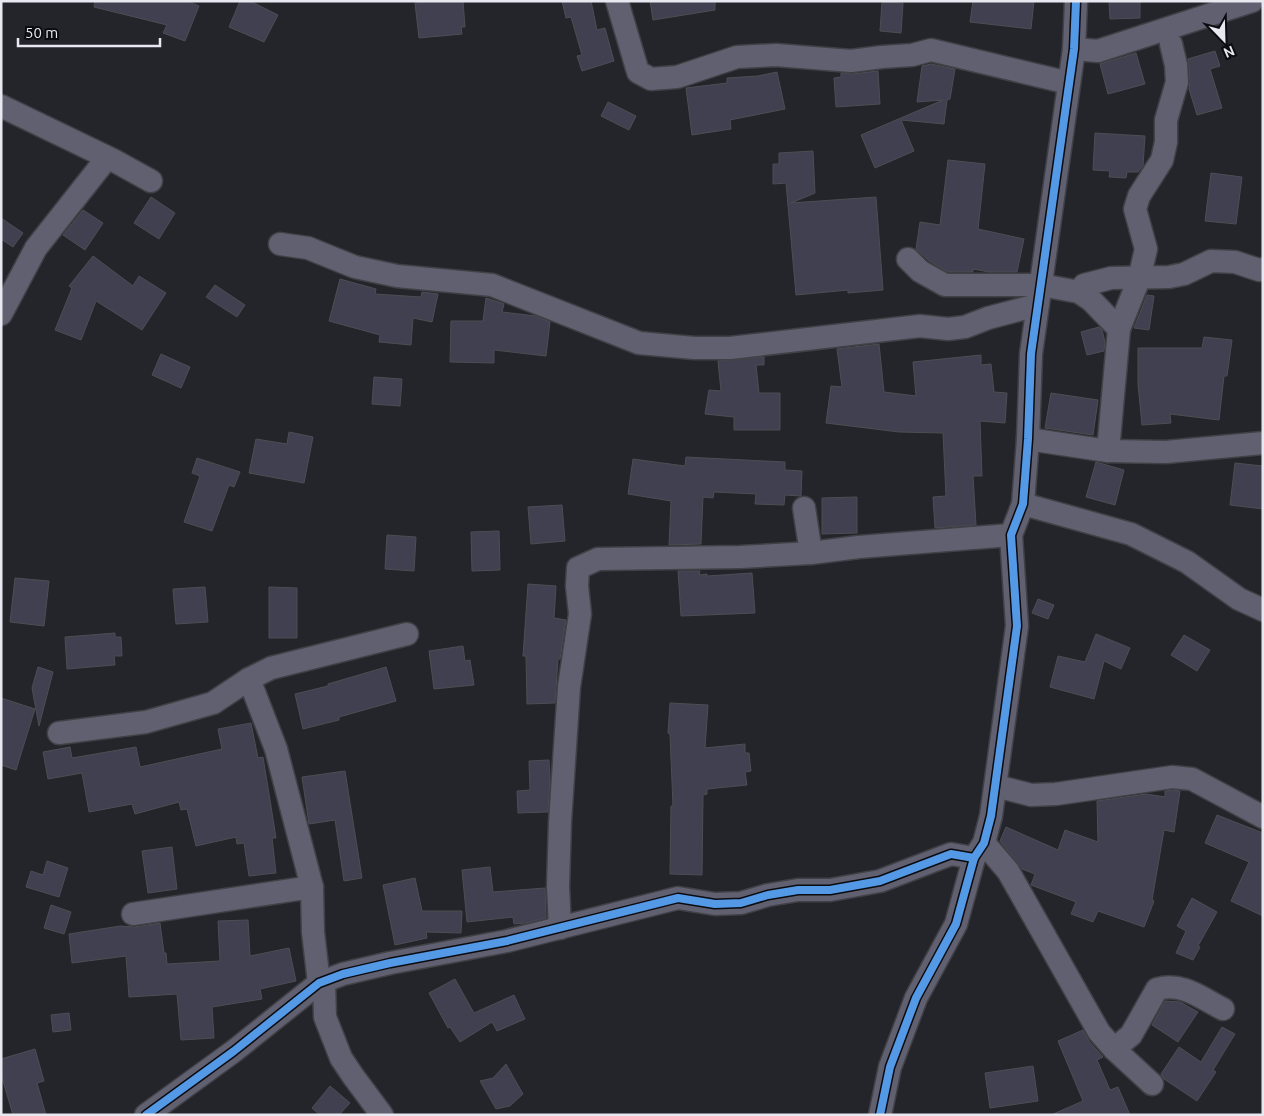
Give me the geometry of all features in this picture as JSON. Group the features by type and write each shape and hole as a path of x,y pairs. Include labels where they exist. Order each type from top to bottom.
{"street":[{"path":"617,1 638,72 652,79 678,77 737,57 776,55 851,61 882,56 912,55 931,50 1069,84"},
{"path":"880,1115 890,1067 916,998 956,924 991,816 1017,626 1011,535 1024,504 1031,354 1074,49 1076,1"},
{"path":"1074,49 1098,51 1246,3"},
{"path":"1108,451 1119,329 1139,279 1146,249 1135,209 1139,196 1162,160 1166,142 1166,120 1177,82 1176,65 1171,44"},
{"path":"1,106 151,181"},
{"path":"1,314 36,248 107,158"},
{"path":"280,244 308,248 355,267 398,276 492,285 639,342 694,348 730,348 920,326 948,329 965,327 1039,295"},
{"path":"908,259 920,271 945,284 1039,295 1079,292 1090,300 1119,329"},
{"path":"1079,292 1084,285 1110,278 1169,277 1184,274 1211,262 1235,262 1259,270 1263,269"},
{"path":"1028,439 1108,451 1166,452 1263,443"},
{"path":"1024,504 1131,534 1187,562 1239,599 1263,610"},
{"path":"804,508 811,553"},
{"path":"560,928 558,887 560,822 569,687 580,614 577,586 578,568 598,559 740,557 811,553 859,547 1011,535"},
{"path":"59,733 146,722 213,703 248,679 271,668 407,634"},
{"path":"248,679 276,749 312,887 313,932 325,1017 341,1058 382,1115"},
{"path":"996,786 1031,795 1056,794 1172,777 1192,779 1263,817"},
{"path":"146,1115 234,1051 321,982 343,974 390,963 507,941 678,898 715,904 741,903 798,890 830,890 880,881 951,854 979,850 1008,871 1099,1032 1152,1084"},
{"path":"133,914 312,887"},
{"path":"1114,1048 1131,1035 1158,989 1168,986 1179,987 1223,1009"}],"building":[{"path":"95,1 187,1 199,6 185,41 163,33 167,25 94,7"},
{"path":"240,1 250,1 278,15 264,42 229,27"},
{"path":"463,1 465,27 461,27 462,34 419,38 415,3"},
{"path":"562,1 591,1 597,30 605,28 614,61 582,71 577,56 582,55 571,17 566,18"},
{"path":"650,1 715,1 715,10 653,20"},
{"path":"973,1 1034,1 1031,29 970,22"},
{"path":"1109,1 1140,1 1140,18 1110,19"},
{"path":"882,2 903,3 901,33 880,31"},
{"path":"1215,51 1220,66 1210,69 1222,108 1197,115 1189,89 1188,59"},
{"path":"1136,53 1145,84 1108,94 1100,64"},
{"path":"931,64 955,69 950,99 947,100 944,124 901,120 914,151 875,168 861,135 943,100 917,102 922,66"},
{"path":"878,71 880,104 836,107 834,78 841,77 841,73 852,74"},
{"path":"777,72 785,109 730,120 731,129 692,135 686,88 727,83 727,78 758,76"},
{"path":"608,102 636,116 629,130 601,116"},
{"path":"1095,133 1145,136 1143,166 1138,172 1127,172 1126,178 1109,177 1110,171 1093,170"},
{"path":"813,151 815,193 791,203 876,197 883,290 848,293 848,290 796,295 786,183 773,184 773,164 779,164 779,153"},
{"path":"948,160 985,164 978,229 1024,239 1017,272 989,272 973,269 973,272 948,272 928,260 916,249 920,222 940,225"},
{"path":"1211,173 1242,177 1236,224 1205,221"},
{"path":"151,197 175,213 159,239 134,223"},
{"path":"83,210 103,223 85,250 63,235"},
{"path":"1,218 23,233 13,247 1,239"},
{"path":"93,256 133,286 139,276 166,293 142,330 96,301 81,340 55,330 72,288 69,286"},
{"path":"340,279 376,289 375,294 421,297 422,292 438,294 432,322 413,318 411,345 379,342 380,335 329,321"},
{"path":"215,285 245,305 237,317 206,297"},
{"path":"1147,295 1154,296 1149,330 1134,328"},
{"path":"486,298 504,304 502,312 536,316 550,322 546,356 494,350 494,363 450,362 451,321 483,321"},
{"path":"1099,327 1102,330 1105,342 1104,351 1087,355 1081,332"},
{"path":"1204,337 1232,340 1227,376 1224,376 1219,420 1170,414 1171,423 1142,425 1138,384 1138,348 1202,348"},
{"path":"879,344 884,392 916,396 913,362 981,355 981,365 991,364 994,392 1007,393 1005,423 980,421 982,476 973,476 976,525 935,528 933,497 946,496 943,433 899,432 826,423 831,386 842,387 837,349"},
{"path":"161,354 190,367 181,388 152,375"},
{"path":"764,357 764,365 756,365 759,393 780,393 780,430 734,430 734,417 705,414 709,390 721,391 718,361"},
{"path":"374,377 402,379 400,406 372,404"},
{"path":"1051,393 1098,400 1093,435 1045,428"},
{"path":"289,432 313,437 304,483 249,473 256,439 287,444"},
{"path":"686,457 785,462 785,470 802,471 801,496 785,495 784,505 755,504 756,494 714,492 713,498 703,497 701,544 669,545 671,501 628,494 633,459 685,466"},
{"path":"197,458 240,472 234,487 229,485 212,531 184,522 200,476 192,473"},
{"path":"1096,462 1124,470 1115,505 1086,497"},
{"path":"1235,463 1263,466 1263,509 1230,505"},
{"path":"857,497 857,533 822,534 822,498"},
{"path":"562,505 565,541 531,544 528,507"},
{"path":"499,531 500,570 472,571 471,532"},
{"path":"387,535 416,537 414,571 385,569"},
{"path":"678,571 700,571 699,575 707,574 707,576 752,573 755,613 681,616"},
{"path":"15,578 49,581 44,626 10,622"},
{"path":"528,584 556,586 554,618 566,620 560,659 558,659 555,703 527,704 526,656 523,656"},
{"path":"205,587 208,622 176,624 173,589"},
{"path":"269,587 297,588 297,638 269,638"},
{"path":"1038,599 1054,605 1048,619 1032,613"},
{"path":"115,633 115,637 121,637 122,656 114,656 115,665 67,669 65,637"},
{"path":"1096,634 1130,648 1121,669 1104,661 1094,699 1050,687 1058,656 1085,662"},
{"path":"1184,635 1210,650 1197,671 1171,655"},
{"path":"463,646 465,661 470,660 474,685 434,689 429,651"},
{"path":"38,667 53,672 39,726 32,688"},
{"path":"386,667 396,701 339,717 339,720 303,729 295,694 328,686 328,684"},
{"path":"1,698 35,709 16,770 1,765"},
{"path":"670,703 708,705 705,748 745,744 745,753 749,753 751,771 745,772 747,785 707,789 707,794 703,795 702,875 670,874 671,806 673,806 670,734 668,733"},
{"path":"251,723 258,758 263,757 276,838 272,838 276,873 249,876 244,843 237,844 236,837 196,846 187,809 181,810 179,802 135,814 132,804 89,812 82,773 48,779 43,752 70,747 72,758 136,747 140,767 222,749 218,729"},
{"path":"549,760 548,812 518,813 517,791 530,790 529,761"},
{"path":"345,771 362,878 344,881 335,820 309,824 302,777"},
{"path":"1165,791 1180,791 1174,832 1164,830 1152,900 1154,901 1144,927 1098,911 1093,922 1071,914 1076,902 1031,885 1035,874 1022,869 1000,841 1006,827 1058,850 1065,830 1098,842 1097,801 1146,794 1165,797"},
{"path":"1217,815 1263,833 1263,916 1231,901 1249,862 1205,843"},
{"path":"172,847 177,889 148,893 142,851"},
{"path":"47,861 68,868 59,897 26,887 31,871 43,875"},
{"path":"490,867 493,892 545,888 546,918 514,924 513,917 467,922 462,870"},
{"path":"415,878 422,911 462,911 461,933 426,932 427,938 395,945 383,885"},
{"path":"1192,898 1217,912 1198,946 1200,947 1193,960 1176,953 1186,931 1177,926"},
{"path":"51,905 71,912 64,934 44,928"},
{"path":"248,920 250,956 289,948 296,981 260,989 262,999 212,1007 214,1038 181,1040 177,994 129,997 126,956 72,963 69,934 120,926 135,927 160,923 167,964 220,961 218,921"},
{"path":"455,979 474,1013 514,995 525,1019 497,1031 492,1022 460,1042 450,1027 448,1028 429,993"},
{"path":"1165,1001 1180,1002 1198,1012 1178,1042 1152,1025"},
{"path":"69,1013 71,1030 53,1032 51,1015"},
{"path":"1222,1027 1235,1034 1213,1070 1216,1072 1197,1101 1164,1079 1161,1074 1179,1047 1201,1062"},
{"path":"1083,1030 1089,1041 1103,1057 1097,1060 1110,1090 1118,1087 1130,1115 1051,1115 1083,1101 1058,1041"},
{"path":"35,1049 44,1081 37,1083 46,1115 13,1115 1,1074 1,1059"},
{"path":"506,1064 523,1094 510,1106 496,1109 480,1081 493,1078"},
{"path":"1033,1066 1038,1101 990,1108 985,1073"},
{"path":"330,1086 350,1103 339,1115 320,1115 312,1108"}],"cycle path":[{"path":"880,1115 890,1067 916,998 956,924 974,858 984,843 991,816 1017,626 1011,535 1023,504 1028,439 1031,354 1074,49 1076,1"},
{"path":"146,1115 234,1051 319,983 343,974 390,963 507,941 678,898 715,904 741,903 768,895 798,890 830,890 880,881 951,854 974,858"}]}
